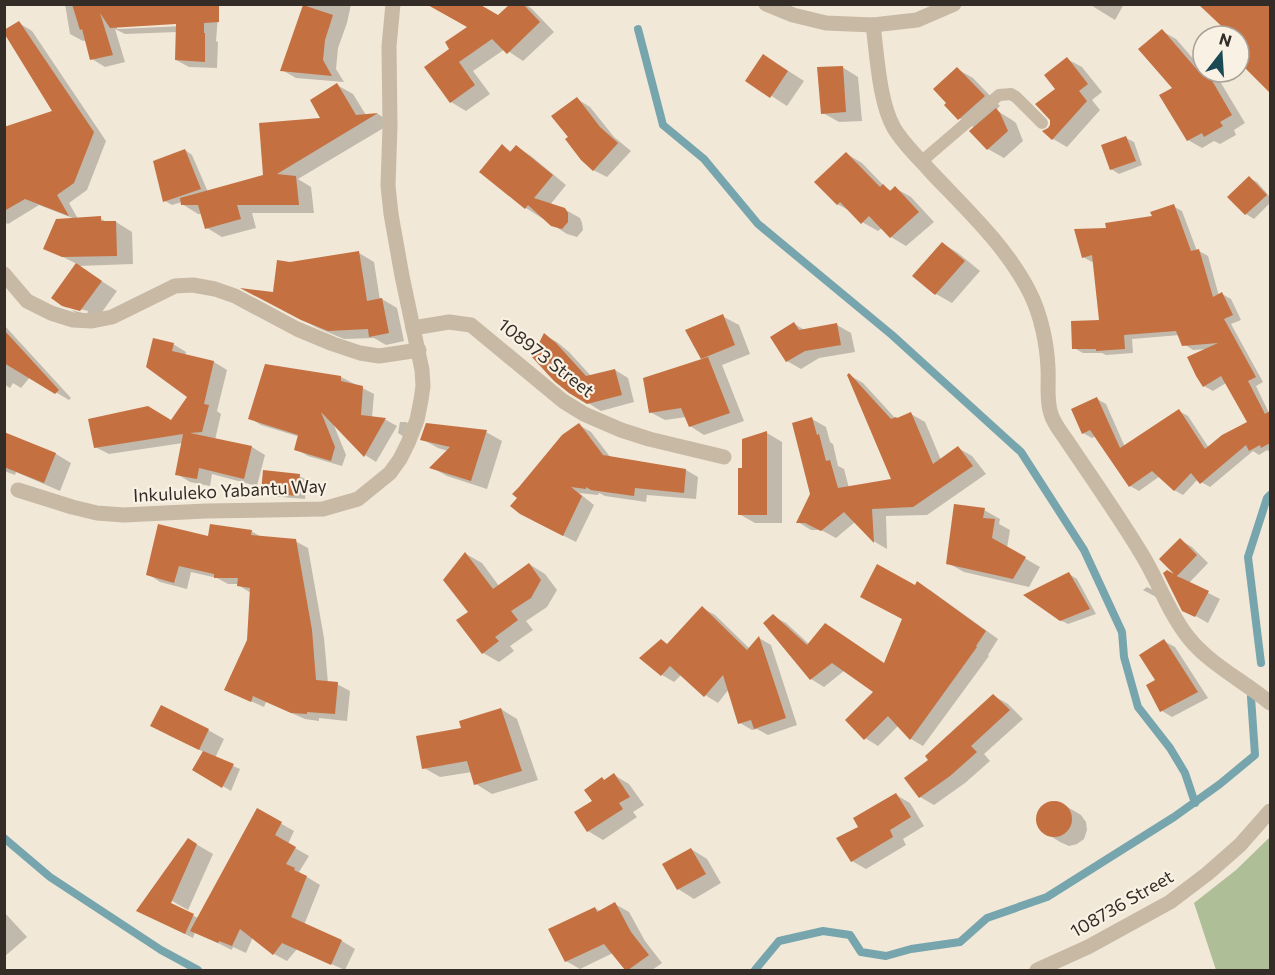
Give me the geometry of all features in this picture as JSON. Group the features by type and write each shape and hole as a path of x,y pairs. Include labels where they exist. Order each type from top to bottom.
{"street":[{"name":"Inkululeko Yabantu Way","path":"18,490 97,513 124,515 323,509 358,499 390,473 400,459 417,420 422,400 423,370 391,214 388,186 390,46 393,4"},
{"path":"766,4 793,15 826,23 873,25 917,20 954,4"},
{"path":"873,25 879,80 892,126 905,144 994,240 1023,278 1032,296 1041,321 1048,366 1050,412 1055,425 1142,555 1173,615 1188,638 1205,656 1254,689 1270,703"},
{"path":"4,274 27,301 51,313 73,320 92,321 112,317 175,286 193,285 235,296 297,329 333,345 360,353 379,356 419,350"},
{"name":"108973 Street","path":"413,328 449,322 471,325 563,401 584,414 649,439 724,457"},
{"name":"108736 Street","path":"1037,970 1088,947 1170,902 1232,852 1270,811"}],"lane":[{"path":"922,161 999,95 1011,94 1016,97 1042,123"}],"green space":[{"path":"1270,837 1270,970 1216,970 1194,903 1236,870"}],"building":[{"path":"72,4 219,4 219,22 204,23 205,62 175,60 176,24 110,28 100,13 113,55 90,60 82,29 80,30"},
{"path":"426,4 479,4 498,15 510,4 523,4 540,22 507,54 492,39 459,62 475,85 450,103 424,67 449,49 445,42 467,27"},
{"path":"1198,4 1270,4 1270,93 1251,74 1251,24 1219,24"},
{"path":"303,5 333,15 325,40 323,60 332,76 280,71"},
{"path":"19,21 94,132 74,183 57,195 69,216 25,199 4,211 4,127 52,111 4,33 4,30"},
{"path":"1162,29 1191,63 1191,84 1214,84 1232,115 1220,122 1223,126 1204,137 1202,133 1187,141 1159,95 1172,88 1138,49"},
{"path":"763,54 788,71 770,98 745,81"},
{"path":"1067,57 1088,84 1079,91 1087,101 1052,140 1042,131 1048,128 1050,120 1035,104 1055,89 1044,75"},
{"path":"843,66 846,112 821,114 817,67"},
{"path":"957,67 985,96 958,120 933,89"},
{"path":"337,83 356,115 378,113 277,174 296,176 299,205 237,205 241,219 205,229 198,205 181,205 180,198 263,175 259,123 320,118 310,100"},
{"path":"577,97 600,127 618,143 593,171 581,160 565,139 568,137 551,116"},
{"path":"996,108 1008,131 987,150 969,131"},
{"path":"1126,136 1136,161 1110,170 1101,145"},
{"path":"502,144 510,152 516,145 553,175 534,198 565,208 568,213 568,222 562,229 551,226 528,205 525,209 479,172"},
{"path":"185,149 201,189 163,202 153,161"},
{"path":"846,152 880,187 883,184 890,191 895,186 919,212 890,238 869,216 861,224 840,202 837,205 814,182"},
{"path":"1249,176 1267,195 1245,215 1227,197"},
{"path":"1174,204 1191,251 1199,249 1213,297 1222,292 1233,315 1224,319 1256,377 1248,381 1265,414 1270,411 1270,443 1249,451 1246,445 1200,484 1191,473 1174,491 1152,471 1129,487 1090,430 1082,434 1071,409 1097,397 1120,448 1179,409 1205,449 1222,435 1247,422 1221,376 1203,387 1187,357 1218,343 1182,346 1176,331 1124,335 1125,349 1096,351 1096,349 1072,349 1071,321 1099,320 1092,255 1082,258 1074,229 1106,228 1105,223 1152,216 1150,212"},
{"path":"101,216 101,221 116,221 117,256 62,257 43,249 56,219"},
{"path":"942,242 965,261 935,295 912,276"},
{"path":"359,251 367,301 382,298 389,333 369,337 368,329 328,331 301,320 240,288 273,292 277,260 290,262"},
{"path":"76,263 102,281 80,311 62,306 51,298"},
{"path":"723,314 735,345 701,359 685,330"},
{"path":"794,322 799,330 837,323 841,345 805,351 786,362 770,337"},
{"path":"4,330 59,390 55,394 4,363"},
{"path":"544,333 586,376 615,369 622,395 587,404 569,393 554,381 532,357"},
{"path":"153,338 174,343 172,351 214,361 204,404 209,405 202,432 190,433 252,446 244,479 199,468 197,479 175,475 183,434 94,448 88,419 148,406 171,420 187,397 146,367"},
{"path":"708,357 730,413 689,427 681,408 649,413 643,378"},
{"path":"265,364 341,376 341,381 363,386 361,415 386,418 364,457 321,412 335,447 331,461 294,450 298,435 248,419"},
{"path":"849,373 891,419 911,412 933,464 958,446 973,466 913,507 872,509 874,543 844,512 821,531 805,523 796,523 810,494 792,423 812,417 826,461 830,460 838,488 891,479 847,375"},
{"path":"426,423 487,430 471,481 429,468 450,447 420,440"},
{"path":"579,423 603,455 686,469 684,493 635,488 634,496 591,490 586,487 586,489 571,487 582,496 563,536 520,514 510,506 517,498 512,494 562,435"},
{"path":"767,431 767,515 738,515 738,468 742,468 742,439"},
{"path":"4,432 56,453 44,483 4,467"},
{"path":"263,470 300,474 297,496 261,492"},
{"path":"954,504 985,508 983,518 995,519 992,538 1026,557 1013,579 946,564"},
{"path":"158,524 208,536 210,524 252,530 251,535 296,539 312,630 316,680 338,682 335,714 291,713 253,696 251,702 224,690 247,640 250,588 237,586 238,578 214,578 214,574 179,566 174,583 146,575"},
{"path":"1180,538 1197,555 1177,576 1209,591 1195,617 1182,611 1163,573 1167,570 1174,574 1159,559"},
{"path":"465,552 493,589 529,563 541,580 531,598 511,611 518,620 495,637 499,641 482,654 456,620 468,612 443,580"},
{"path":"877,564 915,585 917,581 986,631 910,740 888,716 864,740 845,720 873,692 832,663 810,680 763,623 773,614 807,645 825,623 884,663 902,619 860,597"},
{"path":"1069,572 1090,609 1060,621 1023,595"},
{"path":"702,606 747,650 759,636 786,718 754,729 751,720 738,724 723,675 704,697 670,666 661,676 639,658 661,639 667,644"},
{"path":"1164,639 1198,692 1160,712 1146,685 1155,680 1139,655"},
{"path":"993,694 1010,710 971,746 977,752 950,776 919,798 904,778 928,760 925,756"},
{"path":"161,705 209,729 199,750 150,726"},
{"path":"501,708 522,771 474,785 467,761 422,769 416,736 461,728 459,721"},
{"path":"203,751 234,764 222,788 192,770"},
{"path":"614,773 630,797 619,803 623,809 587,832 574,812 592,801 584,790 602,777 604,780"},
{"path":"896,793 911,817 890,830 893,837 851,862 836,838 858,827 853,818"},
{"path":"1054,801 1067,806 1072,819 1067,832 1054,837 1041,832 1036,819 1041,806"},
{"path":"257,808 282,822 275,835 296,847 286,864 307,876 291,917 342,940 331,965 282,943 273,955 240,929 232,946 219,941 218,943 190,931"},
{"path":"188,838 197,844 171,903 194,914 185,934 136,911"},
{"path":"691,848 706,874 677,890 662,864"},
{"path":"615,902 631,932 649,955 625,970 604,944 565,962 548,929 595,907 597,912"}],"waterway":[{"path":"638,29 663,125 704,159 758,224 892,335 1021,452 1084,550 1122,632 1124,657 1138,707 1170,748 1185,773 1195,803"},
{"path":"1261,663 1248,557 1267,498 1270,495"},
{"path":"755,970 779,941 823,931 850,935 861,952 886,956 911,949 960,942 987,918 1047,897 1174,817 1255,755 1251,697"},
{"path":"4,838 50,877 161,950 198,970"}]}
